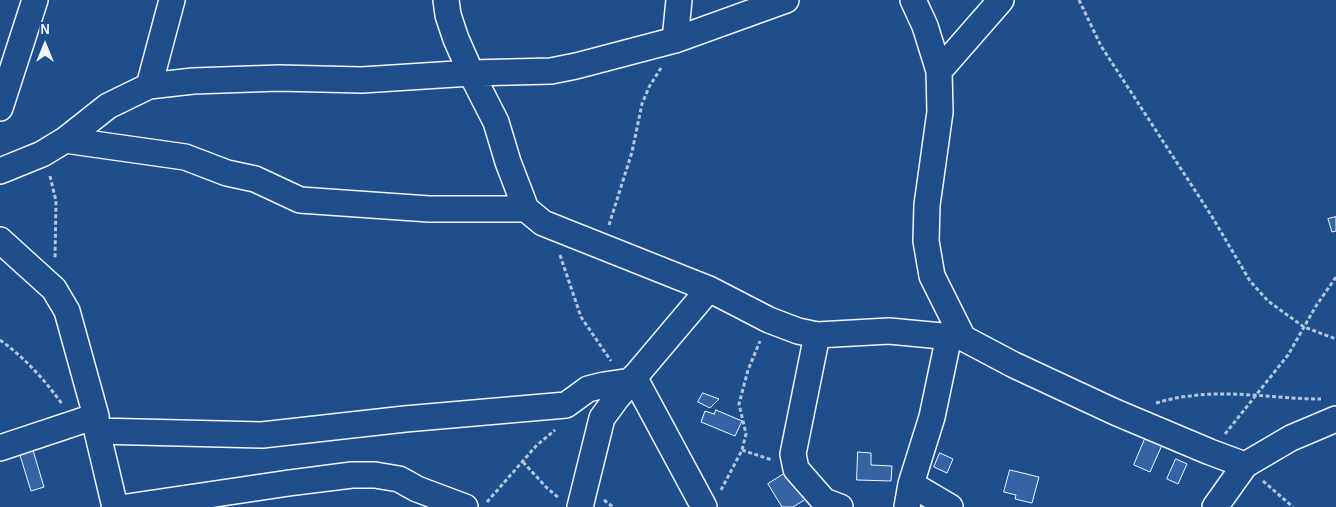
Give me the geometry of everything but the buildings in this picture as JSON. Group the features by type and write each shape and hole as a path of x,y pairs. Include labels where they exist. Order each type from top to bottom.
{"street":[{"path":"0,108 35,0"},
{"path":"149,86 172,0"},
{"path":"446,0 451,23 471,73 496,122 508,162 535,216"},
{"path":"671,40 679,0"},
{"path":"0,171 42,154 66,140 108,106 149,86 203,81 279,78 362,80 471,73 551,71 671,40 786,0"},
{"path":"912,0 925,26 939,71 940,112 927,205 926,242 932,276 956,337 909,495 950,507"},
{"path":"939,71 1001,0"},
{"path":"66,140 184,157 227,173 256,179 300,200 535,216 601,247 709,289 769,320 798,331 817,334 890,330 956,337 1073,393 1210,452 1245,465"},
{"path":"0,240 54,289 67,311 89,423 116,507"},
{"path":"572,505 602,418 630,380 709,289"},
{"path":"817,334 793,454 796,469 824,501 840,507"},
{"path":"0,448 89,423 262,435 405,419 566,405 588,389 630,380"},
{"path":"630,380 712,499"},
{"path":"1215,507 1245,465 1291,438 1332,409"},
{"path":"127,507 289,483 375,475 399,480 417,489 465,507"}],"path":[{"path":"1079,0 1101,46 1211,215 1250,281 1268,302 1304,327 1336,339"},
{"path":"601,247 632,152 642,104 649,87 662,67 671,40"},
{"path":"42,154 56,201 54,289"},
{"path":"535,216 562,260 582,316 630,380"},
{"path":"1210,452 1288,355 1316,306 1336,277"},
{"path":"712,499 742,450 746,434 739,404 748,370 769,320"},
{"path":"0,340 24,358 89,423"},
{"path":"1153,403 1190,396 1255,395 1297,399 1332,409"},
{"path":"483,507 536,446 557,428 566,405"},
{"path":"523,462 546,488 572,505"},
{"path":"1245,465 1293,507"}]}
